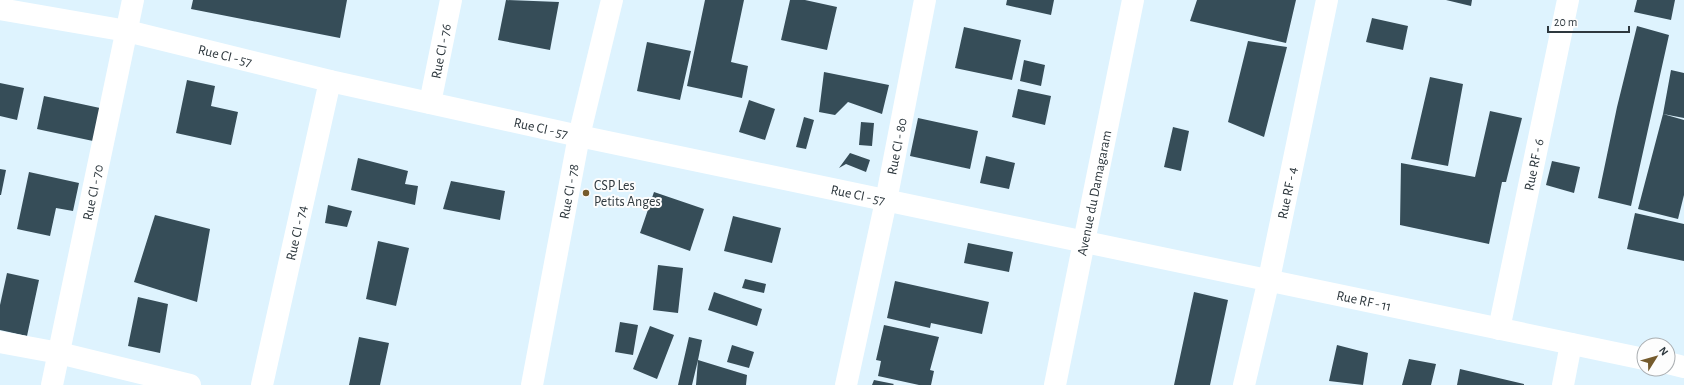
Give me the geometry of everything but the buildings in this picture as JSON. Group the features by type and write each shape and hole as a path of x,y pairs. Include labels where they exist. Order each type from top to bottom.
{"street":[{"name":"Rue CI - 70","path":"52,385 133,0"},
{"name":"Rue CI - 76","path":"430,103 451,0"},
{"name":"Rue CI - 78","path":"532,385 579,136 612,0"},
{"name":"Avenue du Damagaram","path":"1055,385 1133,0"},
{"name":"Rue RF - 4","path":"1244,385 1269,279 1327,0"},
{"name":"Rue RF - 6","path":"1499,329 1568,0"},
{"name":"Rue CI - 80","path":"846,385 886,201 921,1"},
{"name":"Rue CI - 57","path":"0,9 127,31 330,81 579,136 886,201 1084,240"},
{"name":"Rue CI - 74","path":"262,385 330,81"},
{"name":"Rue RF - 11","path":"1084,240 1499,329 1636,356"},
{"path":"0,342 59,353 190,385"},
{"path":"1563,385 1571,344"}],"place":[{"name":"CSP Les Petits Anges","path":"586,193"}]}
